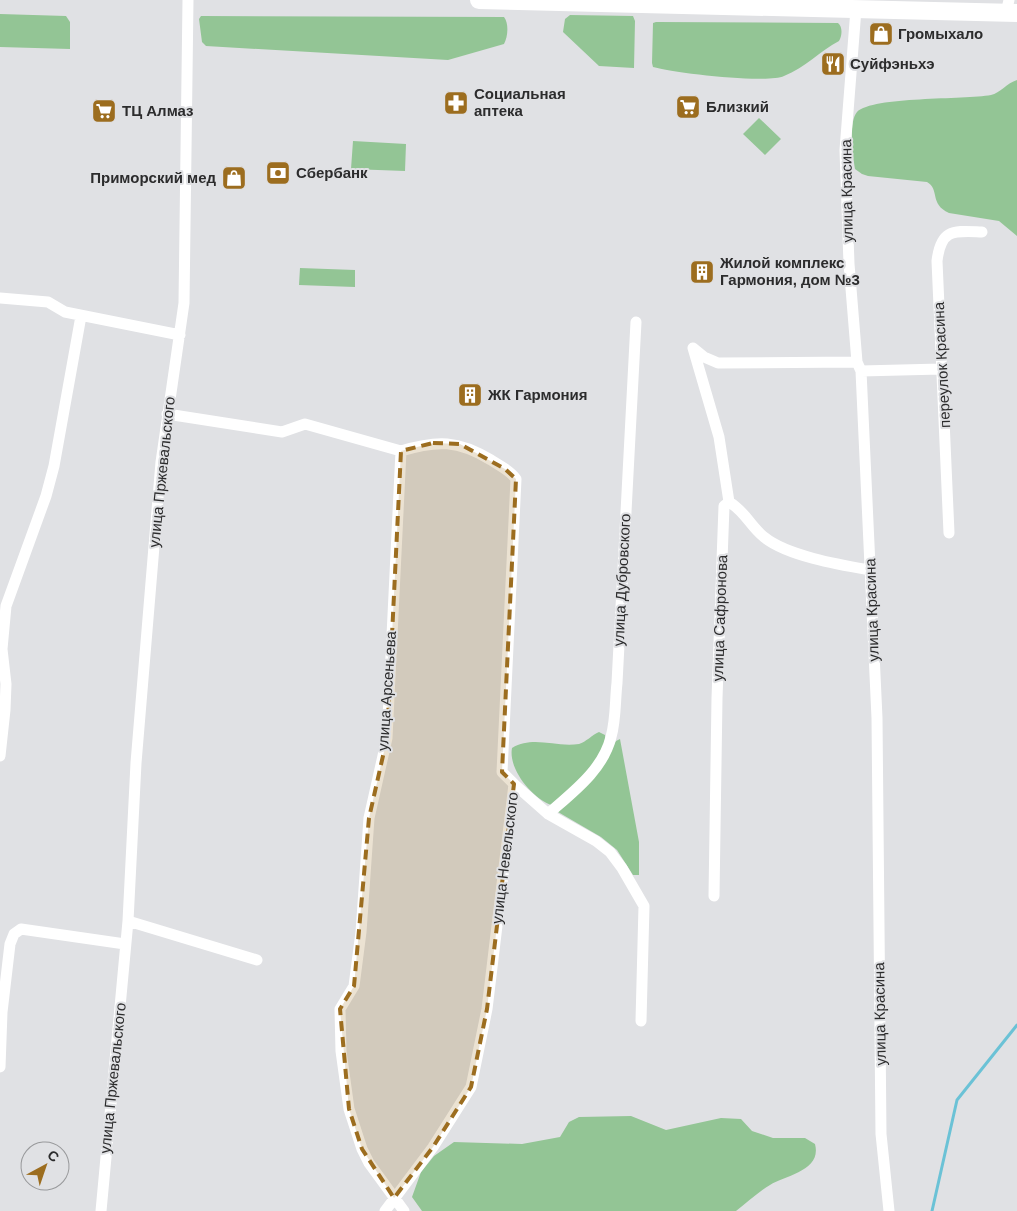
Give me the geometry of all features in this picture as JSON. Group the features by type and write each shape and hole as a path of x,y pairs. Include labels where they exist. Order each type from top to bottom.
{"main road":[{"path":"479,0 856,9 1010,8"}],"street":[{"name":"улица Пржевальского","path":"100,1211 118,1045 128,921 136,763 167,414 180,335 186,268 188,0"},
{"name":"улица Красина","path":"856,9 845,150 849,264 859,367 877,718 881,1134 889,1211"},
{"name":"переулок Красина","path":"949,533 937,261 939,247 944,238 954,231 982,232"},
{"path":"0,298 48,302 65,312 80,316 180,335"},
{"path":"0,756 5,710 6,684 2,649 6,606 46,496 54,466 80,316"},
{"name":"улица Дубровского","path":"548,814 579,787 604,757 612,736 617,683 636,322"},
{"name":"улица Сафронова","path":"714,896 717,698 724,506 729,502 719,437 692,348 704,357 718,362 859,367"},
{"path":"859,367 942,369"},
{"path":"167,414 282,432 305,424 401,451"},
{"name":"улица Невельского","path":"394,1198 443,1132 471,1087 488,1009 514,784 502,772 516,479 506,469 460,444 433,443 401,451"},
{"name":"улица Арсеньева","path":"394,1198 362,1148 348,1109 341,1051 340,1009 354,986 361,932 370,818 387,738 401,451"},
{"path":"729,502 744,512 763,536 777,545 833,564 870,570"},
{"path":"514,784 548,814 596,841 610,852 622,868 644,906 641,1021"},
{"path":"128,921 257,960"},
{"path":"0,1067 2,1012 10,944 14,934 21,929 125,944"},
{"path":"385,1211 394,1198 404,1211"}],"highlighted area":[{"path":"433,443 460,444 505,469 516,479 502,772 514,784 487,1009 471,1087 433,1147 394,1198 362,1149 349,1109 340,1009 354,986 369,818 387,738 401,451"}],"green space":[{"path":"0,14 66,16 70,22 70,49 0,47"},
{"path":"570,15 633,16 635,21 634,68 599,66 563,32 565,19"},
{"path":"201,16 504,17 507,23 507,30 504,44 448,60 206,46 202,42 199,19"},
{"path":"653,23 838,23 841,27 841,37 839,41 806,64 784,76 759,79 699,75 653,67"},
{"path":"1017,80 1017,236 999,221 949,213 939,205 931,185 927,182 868,176 855,169 852,140 854,117 857,112 866,107 899,101 991,95"},
{"path":"759,118 781,139 765,155 743,134"},
{"path":"353,141 406,144 405,171 351,169"},
{"path":"300,268 355,270 355,287 299,285"},
{"path":"599,732 605,735 600,754 585,773 551,805 536,796 529,789 514,765 512,748 520,744 537,742 579,744"},
{"path":"620,739 639,842 639,875 633,875 617,850 601,837 558,812 607,758 616,741"},
{"path":"631,1116 666,1130 721,1118 741,1119 752,1131 773,1138 805,1138 815,1144 816,1153 808,1166 770,1185 736,1211 422,1211 412,1197 421,1172 434,1156 454,1142 522,1144 560,1137 569,1122 579,1117"}],"waterway":[{"path":"932,1211 957,1100 1017,1025"}],"place":[{"name":"Громыхало","path":"881,34"},
{"name":"Суйфэньхэ","path":"833,64"},
{"name":"Социальная аптека","path":"456,103"},
{"name":"Близкий","path":"688,107"},
{"name":"ТЦ Алмаз","path":"104,111"},
{"name":"Сбербанк","path":"278,173"},
{"name":"Приморский мед","path":"234,178"},
{"name":"Жилой комплекс Гармония, дом №3","path":"702,272"},
{"name":"ЖК Гармония","path":"470,395"}]}
